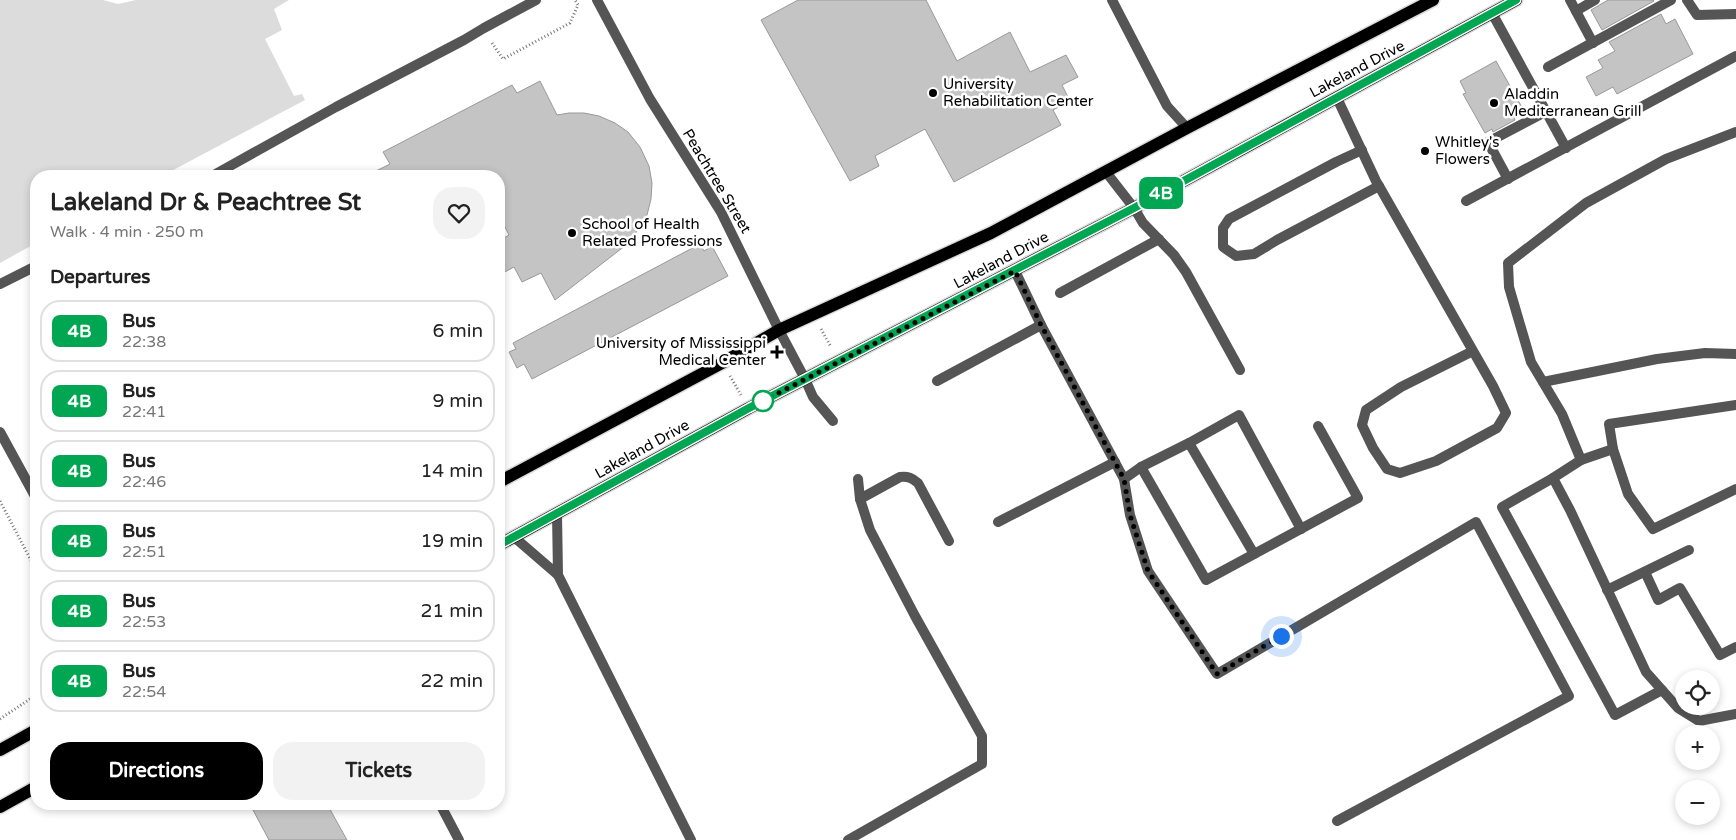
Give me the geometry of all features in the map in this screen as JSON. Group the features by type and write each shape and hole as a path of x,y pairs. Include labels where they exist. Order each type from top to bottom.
{"main road":[{"name":"Lakeland Drive","path":"505,479 722,364 778,330 991,233 1432,0"},
{"name":"Lakeland Drive","path":"505,542 749,408 1134,208 1516,0"},
{"path":"0,750 30,733"},
{"path":"0,807 30,790"}],"street":[{"path":"232,170 336,108 536,0"},
{"name":"Peachtree Street","path":"597,0 650,99 721,212 778,330 813,397 833,421"},
{"path":"1112,0 1167,106 1187,128"},
{"path":"1570,0 1593,43"},
{"path":"1576,11 1595,0"},
{"path":"1548,67 1593,43 1622,23 1671,0"},
{"path":"1688,0 1697,15 1736,14"},
{"path":"1492,13 1566,148"},
{"path":"1466,201 1736,56"},
{"path":"1337,98 1379,186 1473,350 1506,413 1497,428 1436,461 1400,474 1387,469 1373,448 1362,425 1366,410 1401,387 1473,350"},
{"path":"1508,179 1488,142 1547,111"},
{"path":"1581,460 1562,414 1531,362 1509,287 1508,263 1586,203 1666,159 1736,132"},
{"path":"1362,150 1229,219 1223,228 1223,247 1236,256 1254,254 1379,186"},
{"path":"1106,172 1134,208 1143,223 1174,255 1186,272 1240,370"},
{"path":"1060,293 1159,239"},
{"path":"0,284 30,269"},
{"path":"1015,271 1041,325 1124,479 1130,515 1148,571 1217,674 1476,522 1569,696 1337,821"},
{"path":"937,380 1041,325"},
{"path":"1543,382 1657,359 1705,353 1736,354"},
{"path":"1736,404 1609,424 1613,449 1628,494 1653,529 1736,489"},
{"path":"1124,479 1141,467 1240,415 1301,529"},
{"path":"1141,467 1206,580 1358,498 1318,426"},
{"path":"0,432 30,487"},
{"path":"1189,443 1254,554"},
{"path":"1613,449 1581,460 1502,507 1615,715 1662,690"},
{"path":"998,522 1115,462"},
{"path":"860,499 900,477 906,476 918,483 949,541"},
{"path":"1553,478 1646,672 1678,708 1699,722 1736,714"},
{"path":"848,840 982,764 982,736 870,530 860,499 858,479"},
{"path":"557,514 558,575"},
{"path":"514,537 558,575 691,840"},
{"path":"1608,590 1689,550"},
{"path":"1645,572 1658,600 1680,588 1720,655 1736,647"},
{"path":"443,810 459,840"}],"path":[{"path":"484,47 493,42 503,59 570,23 578,5 575,0"},
{"path":"814,315 840,362"},
{"path":"722,364 749,408"},
{"path":"0,501 30,558"},
{"path":"0,719 30,699"}],"shaded area":[{"path":"0,0 103,0 118,4 136,0 289,0 274,9 282,30 265,39 294,96 302,94 305,100 173,170 30,170 30,246 0,263"}],"building":[{"name":"University Rehabilitation Center","path":"798,0 926,0 957,61 1010,32 1030,72 1066,55 1078,77 1062,85 1070,101 1053,110 1061,125 954,182 925,129 875,156 879,166 850,181 761,20"},
{"path":"1608,0 1654,1 1602,30 1591,10"},
{"path":"1661,14 1666,24 1675,19 1693,54 1617,94 1613,87 1596,96 1586,77 1603,68 1598,60 1615,51 1609,42"},
{"name":"Aladdin Mediterranean Grill","path":"1496,61 1524,111 1514,117 1515,120 1493,132 1492,129 1485,133 1463,94 1466,93 1460,81"},
{"name":"School of Health Related Professions","path":"540,81 557,115 584,113 599,116 615,123 628,132 640,147 649,166 652,183 647,215 630,242 555,300 541,273 522,282 514,267 505,272 505,237 509,235 505,227 505,170 378,170 390,164 383,152 512,85 517,93"},
{"path":"700,244 704,251 712,246 728,276 532,379 524,364 517,368 509,352 516,349 513,343"},
{"path":"253,810 330,810 347,840 269,840"}],"bus line":[{"name":"4B","path":"505,542 749,408 1134,208 1516,0"}],"place":[{"name":"University Rehabilitation Center","path":"933,93"},
{"name":"Aladdin Mediterranean Grill","path":"1494,103"},
{"name":"Whitley's Flowers","path":"1425,151"},
{"name":"School of Health Related Professions","path":"572,233"},
{"name":"University of Mississippi Medical Center","path":"777,352"}],"route":[{"path":"763,401 1015,271 1041,325 1124,479 1130,515 1148,571 1217,674 1281,636"}]}
